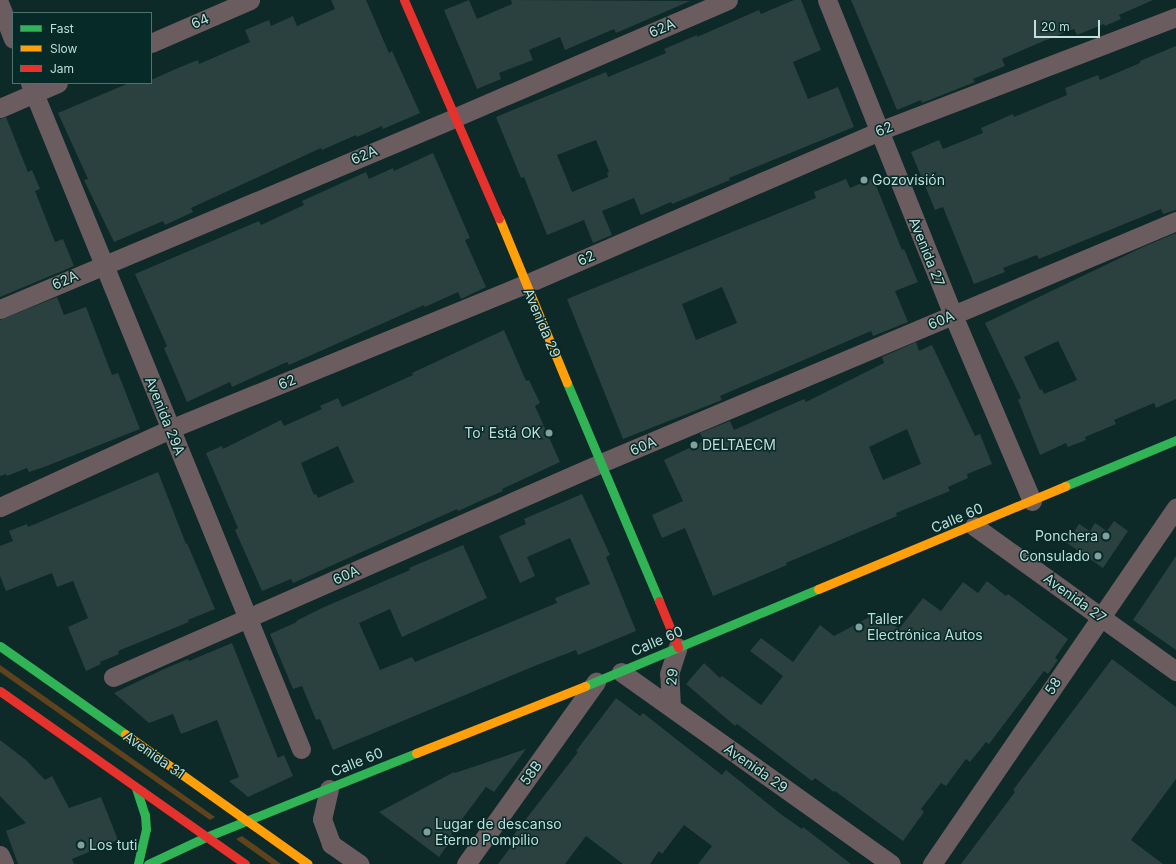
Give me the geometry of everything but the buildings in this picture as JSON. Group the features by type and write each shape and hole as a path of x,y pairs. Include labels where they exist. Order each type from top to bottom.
{"street":[{"name":"64","path":"152,43 250,0"},
{"name":"Avenida 29","path":"404,0 456,117 678,647"},
{"name":"62A","path":"0,309 103,264 456,117 728,0"},
{"name":"Avenida 27","path":"827,0 953,315 1032,501"},
{"path":"0,5 12,36"},
{"name":"62","path":"0,507 170,429 526,284 879,131 1176,17"},
{"path":"0,108 32,88 53,84"},
{"name":"Avenida 29A","path":"32,88 170,429 249,618 301,749"},
{"name":"60A","path":"113,677 601,463 1176,222"},
{"name":"Calle 60","path":"148,864 206,837 621,672 678,647 974,526 1176,440"},
{"name":"58","path":"932,864 1176,508"},
{"name":"Avenida 27","path":"974,526 1176,671"},
{"name":"Avenida 31","path":"0,646 308,864"},
{"name":"29","path":"671,707 669,674 678,647"},
{"name":"Avenida 29","path":"621,672 891,864"},
{"name":"58B","path":"466,864 596,682"},
{"path":"0,691 245,864"},
{"path":"136,788 145,815 146,829 138,864"},
{"path":"329,789 322,819 330,844 360,864"},
{"path":"206,837 227,864"},
{"path":"0,855 4,864"}],"shaded area":[{"path":"0,665 215,817 210,820 0,672"},
{"path":"242,836 281,864 271,864 236,839"}],"traffic: fast":[{"path":"567,383 659,601"},
{"path":"1065,486 1176,440"},
{"path":"585,686 818,589"},
{"path":"0,646 125,734"},
{"path":"148,864 206,837 416,753"},
{"path":"136,788 145,815 146,829 138,864"}],"traffic: slow":[{"path":"499,218 567,383"},
{"path":"818,589 1065,486"},
{"path":"416,753 585,686"},
{"path":"125,734 308,864"}],"traffic: jam":[{"path":"404,0 499,218"},
{"path":"659,601 678,647"},
{"path":"0,691 245,864"}],"place":[{"name":"Gozovisión","path":"864,180"},
{"name":"To' Está OK","path":"549,433"},
{"name":"DELTAECM","path":"694,445"},
{"name":"Ponchera","path":"1106,536"},
{"name":"Consulado","path":"1098,556"},
{"name":"Taller Electrónica Autos","path":"859,627"},
{"name":"Lugar de descanso Eterno Pompilio","path":"427,832"},
{"name":"Los tuti","path":"81,845"}]}
